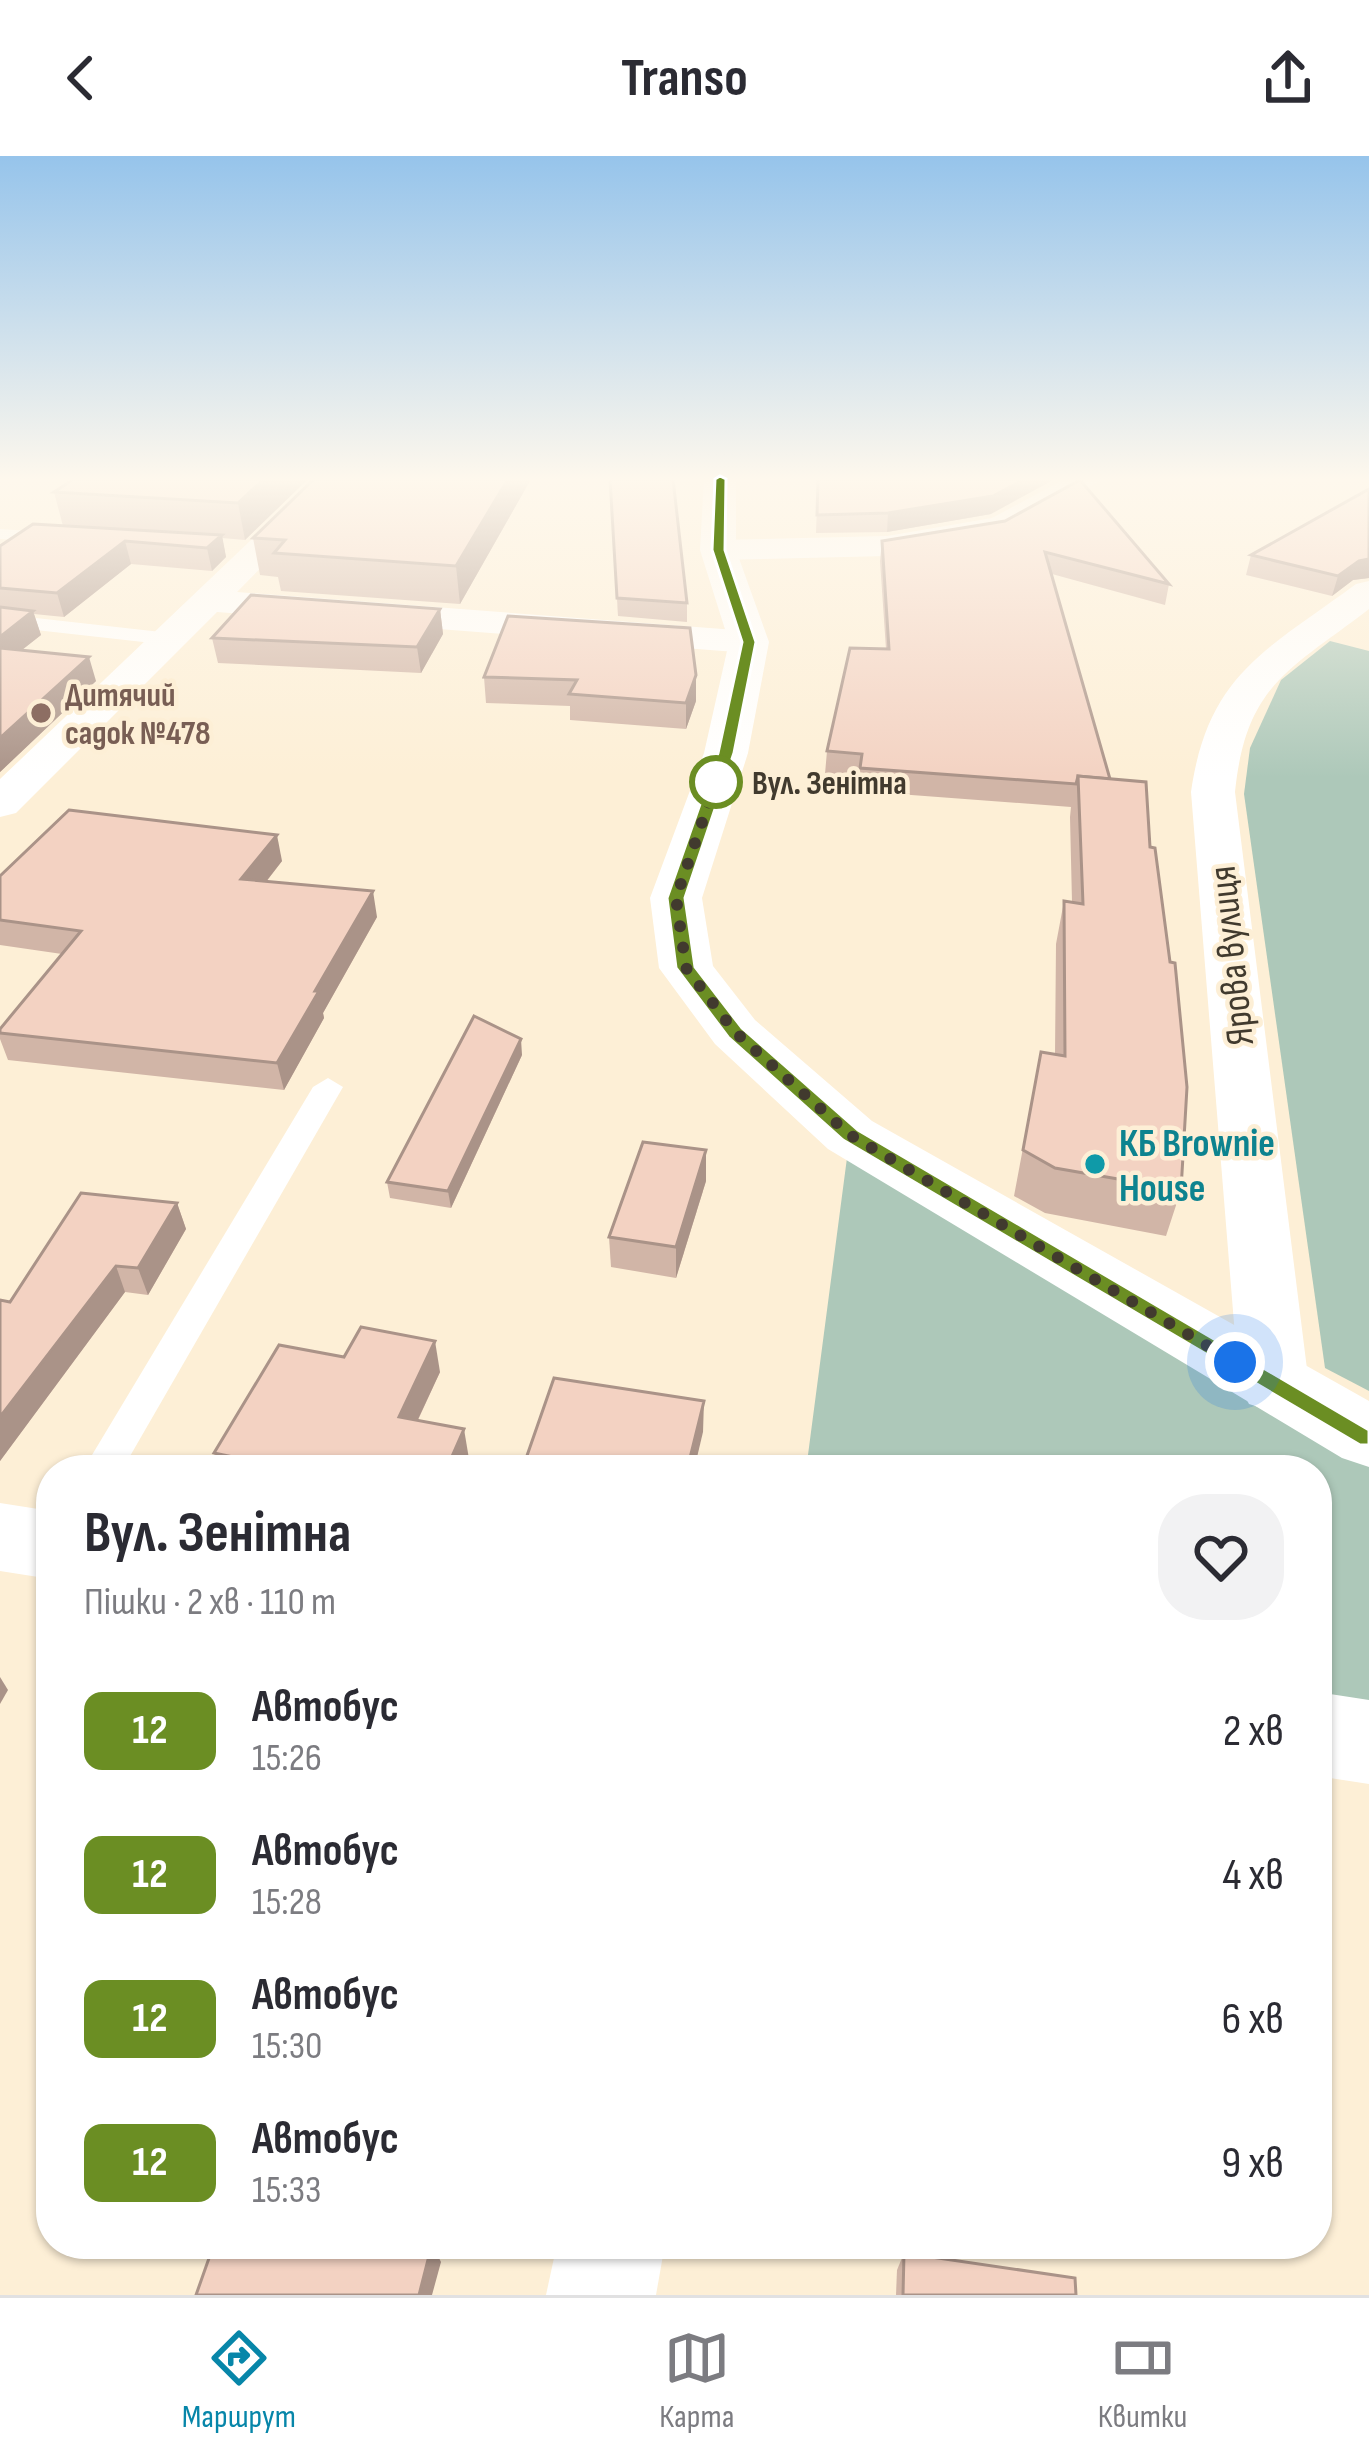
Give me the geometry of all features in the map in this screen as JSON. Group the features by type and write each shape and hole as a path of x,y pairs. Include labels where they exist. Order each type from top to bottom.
{"street":[{"path":"0,804 225,579"},
{"path":"728,579 749,642 726,753 676,898 686,968 735,1032 850,1135 1369,1437"},
{"name":"Ярова вулиця","path":"1274,1385 1213,792 1219,744 1253,679 1369,592"},
{"path":"208,601 749,642"},
{"path":"0,1537 36,1543"},
{"path":"1332,1736 1369,1742"},
{"path":"601,2295 608,2259"}],"lane":[{"path":"0,620 170,639"},
{"path":"111,1455 328,1087"}],"green space":[{"path":"1330,641 1369,651 1369,1391 1325,1368 1244,794 1250,748 1281,680"},
{"path":"850,1135 1369,1437 1369,1742 1332,1736 1332,1455 808,1455"}],"building":[{"path":"0,579 76,579 57,593 0,588"},
{"path":"616,579 684,579 687,603 617,598"},
{"path":"884,579 1053,579 1110,779 1078,776 1076,784 860,768 862,754 827,751 850,648 889,649"},
{"path":"251,595 440,609 417,647 212,638"},
{"path":"0,607 33,611 0,637"},
{"path":"508,616 690,628 696,675 686,703 569,694 577,680 484,677"},
{"path":"0,648 89,657 0,738"},
{"path":"1078,776 1146,782 1150,847 1155,848 1170,962 1175,963 1187,1087 1181,1190 1055,1168 1023,1150 1041,1052 1065,1056 1064,901 1083,904"},
{"path":"69,810 277,835 241,879 373,891 277,1063 0,1033 81,931 0,920 0,876"},
{"path":"474,1016 521,1039 448,1191 387,1182"},
{"path":"643,1142 706,1150 676,1247 609,1237"},
{"path":"81,1193 177,1203 138,1268 116,1266 0,1417 0,1300 10,1302"},
{"path":"361,1327 435,1341 399,1417 464,1429 453,1455 214,1453 279,1345 344,1357"},
{"path":"554,1378 704,1401 691,1455 527,1455"},
{"path":"209,2259 428,2259 419,2295 196,2295"},
{"path":"904,2259 945,2259 1075,2278 1076,2295 903,2295"}],"bus line":[{"name":"12","path":"728,579 749,642 726,753 676,898 686,968 735,1032 850,1135 1369,1437"}],"place":[{"name":"Дитячий садок №478","path":"41,713"},
{"name":"Вул. Зенітна","path":"716,782"},
{"name":"КБ Brownie House","path":"1095,1164"}],"route":[{"path":"716,782 676,898 686,968 735,1032 850,1135 1235,1362"}]}
